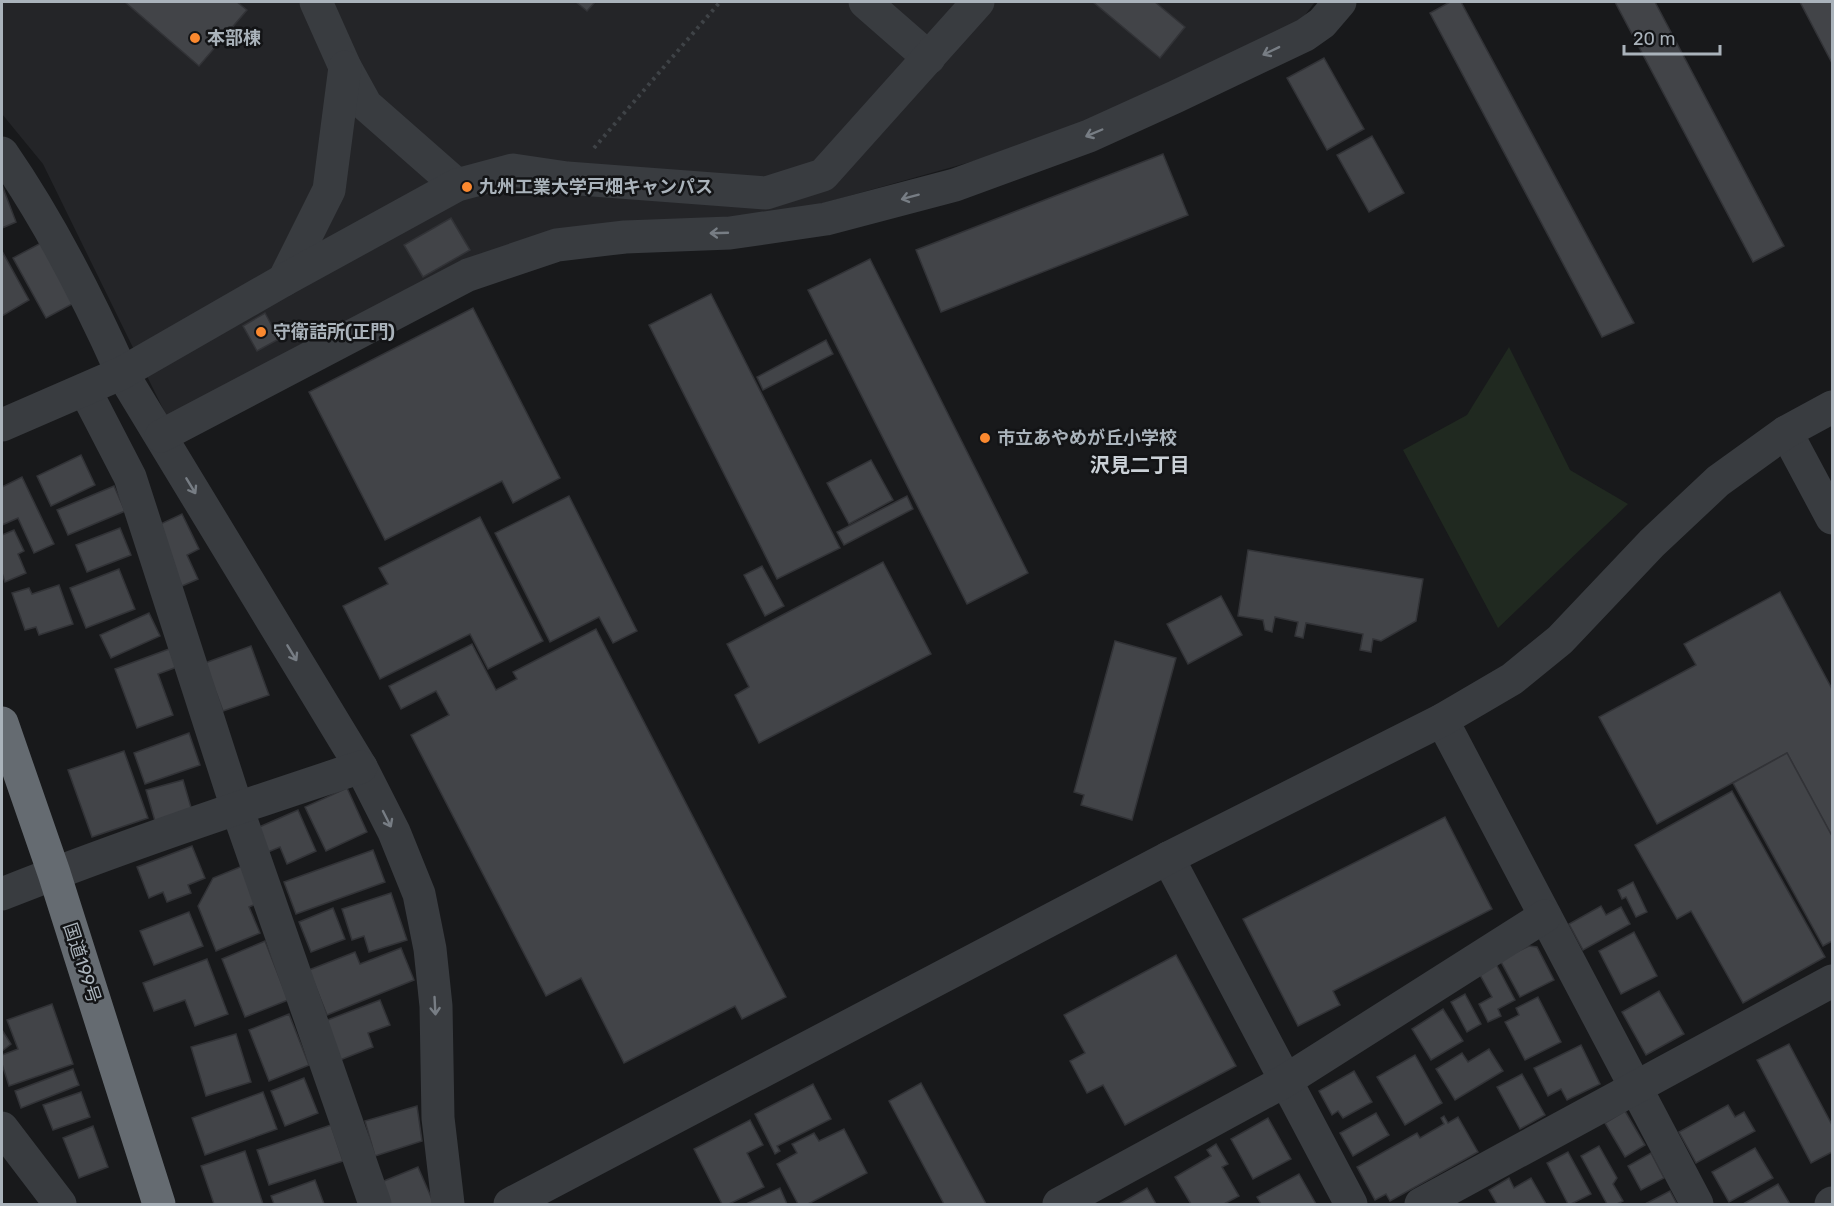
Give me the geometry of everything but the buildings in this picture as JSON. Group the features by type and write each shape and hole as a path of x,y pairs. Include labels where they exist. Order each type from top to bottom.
{"highway":[{"name":"国道199号","path":"2,723 54,873 159,1204"}],"street":[{"path":"316,2 345,67 366,105 457,184"},
{"path":"865,2 929,58"},
{"path":"2,425 122,373 457,184 513,170 567,178 766,193 822,175 978,2"},
{"path":"161,436 468,275 557,245 625,237 730,233 826,219 955,185 1089,136 1175,97 1294,40 1331,12"},
{"path":"284,280 329,190 345,67"},
{"path":"2,153 52,235 104,332 122,373 361,767 394,832 419,894 430,949 435,995 438,1118 448,1204"},
{"path":"85,390 130,477 237,808 375,1204"},
{"path":"510,1204 1168,858 1442,720 1512,680 1560,639 1652,543 1718,481 1786,432 1833,407"},
{"path":"1786,432 1833,518"},
{"path":"1442,720 1697,1204"},
{"path":"2,894 54,873 237,808 361,767"},
{"path":"1168,858 1351,1204"},
{"path":"1059,1204 1285,1081 1545,916"},
{"path":"1420,1204 1833,981"},
{"path":"2,1128 60,1204"}],"path":[{"path":"567,178 720,2"}],"shaded area":[{"name":"九州工業大学戸畑キャンパス","path":"2,2 1315,2 1299,23 1053,139 795,211 496,251 167,417 43,164 2,114"},
{"path":"1509,347 1570,470 1628,504 1498,628 1403,450 1467,415"}],"place":[{"name":"本部棟","path":"195,38"},
{"name":"九州工業大学戸畑キャンパス","path":"467,187"},
{"name":"守衛詰所(正門)","path":"261,332"},
{"name":"市立あやめが丘小学校","path":"985,438"}],"district":[{"name":"沢見二丁目","path":"1140,465"}]}
